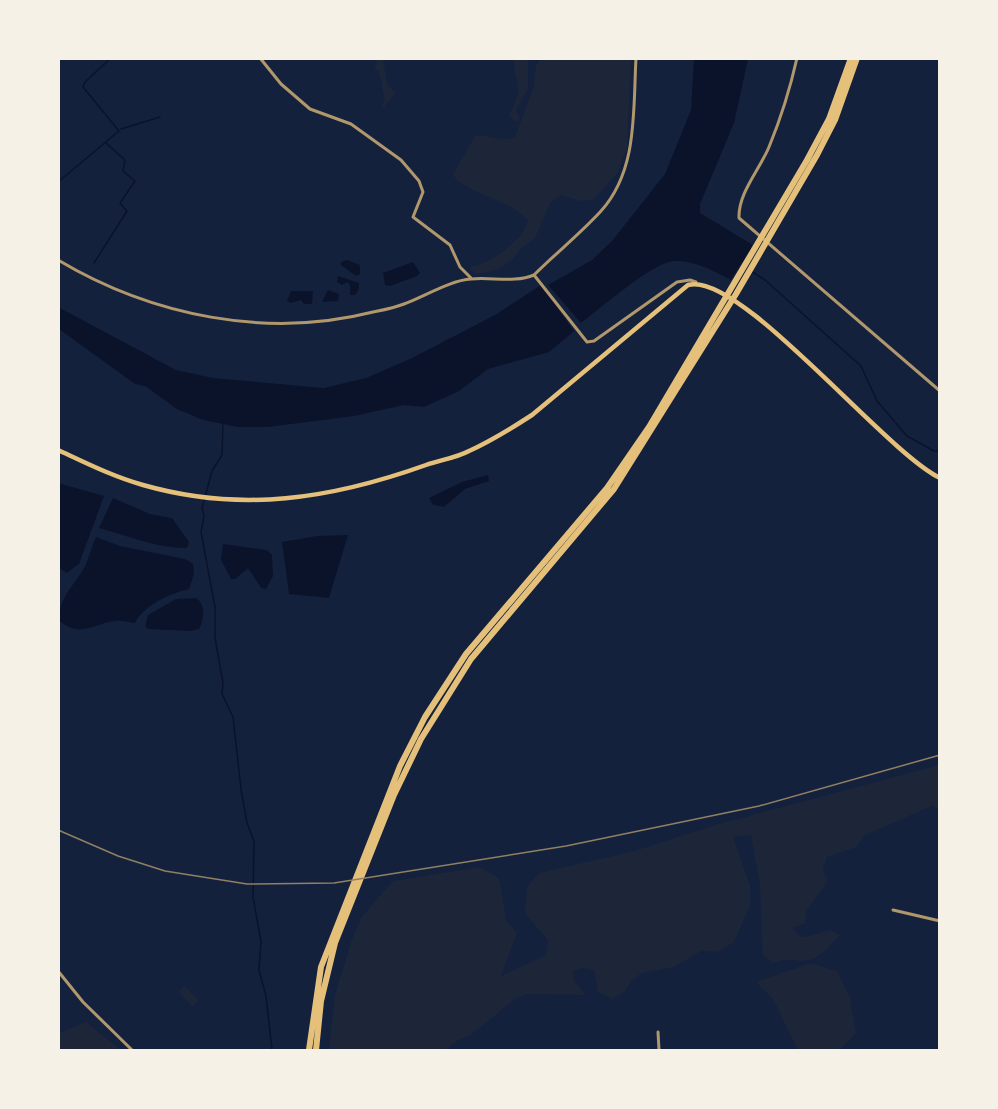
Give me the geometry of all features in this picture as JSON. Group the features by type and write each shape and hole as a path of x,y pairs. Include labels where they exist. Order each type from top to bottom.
{"highway":[{"path":"764,241 829,119 850,58"},
{"path":"316,1050 328,965 361,872 404,774 446,695 487,638 614,489 835,120 857,58"},
{"path":"309,1050 321,967 355,889"}],"main road":[{"path":"58,450 143,485 190,495 259,500 295,499 366,484 467,453 504,433 532,415 688,285 696,282 731,295 757,316 892,441 939,478"}],"street":[{"path":"260,58 281,84 303,104 321,114 351,124 412,171 423,192 413,217 450,245 460,267 471,278"},
{"path":"58,260 114,290 149,302 228,320 292,325 329,321 402,305 471,278 520,279 534,275 602,210 627,166 631,148 636,58"},
{"path":"797,58 788,98 739,212 742,222 939,391"},
{"path":"534,275 587,342 594,341 676,282 690,280 696,282"},
{"path":"893,910 939,921"},
{"path":"58,971 83,1002 132,1050"},
{"path":"658,1032 659,1050"}],"shaded area":[{"path":"378,59 383,59 387,84 395,93 384,107 382,105 385,99 378,69 374,71"},
{"path":"514,59 528,59 528,89 516,110 520,117 519,121 514,121 509,115 518,91"},
{"path":"541,59 631,59 627,148 618,172 593,200 581,201 562,195 550,203 535,238 521,248 512,260 499,269 477,274 470,270 472,266 488,261 506,249 521,234 528,220 510,207 465,186 453,174 475,136 506,139 515,137 534,86 536,66"},
{"path":"694,59 748,59 734,123 700,204 700,213 753,245 731,280 689,262 665,263 640,277 581,323 548,285 592,260 612,241 665,174 691,110"},
{"path":"347,260 360,265 360,274 356,276 341,265 341,262"},
{"path":"413,262 420,273 417,276 390,286 385,285 383,273"},
{"path":"338,276 359,283 359,289 355,295 350,295 350,285 347,282 342,285 337,282"},
{"path":"541,285 574,331 549,352 488,369 459,391 424,407 404,405 354,416 268,427 238,427 203,420 177,409 145,386 135,384 59,329 58,307 176,370 213,378 324,388 366,378 412,358 495,315"},
{"path":"328,290 339,294 338,301 322,302"},
{"path":"291,291 313,291 312,304 304,304 301,300 291,303 287,301"},
{"path":"488,475 489,481 465,489 444,507 433,505 429,498 462,482"},
{"path":"58,483 104,496 79,564 67,573 59,568"},
{"path":"113,498 150,514 172,518 189,542 187,548 153,544 99,528"},
{"path":"348,535 329,598 289,594 282,542 317,536"},
{"path":"96,537 120,546 185,559 193,564 194,574 189,589 151,605 135,623 117,621 81,629 67,626 59,620 62,604 86,564"},
{"path":"223,544 267,550 272,555 273,576 266,589 261,588 248,568 235,579 231,579 221,560"},
{"path":"196,598 203,612 199,629 191,631 148,629 145,626 148,615 176,599"},
{"path":"939,765 939,809 932,806 927,808 865,835 856,847 827,857 823,870 828,881 806,911 805,923 793,928 799,936 806,937 830,930 840,935 823,953 812,959 807,961 784,960 773,963 763,955 760,884 751,835 733,837 750,885 750,905 734,942 717,952 701,951 674,967 642,973 631,981 625,991 612,999 598,992 594,970 583,968 573,970 574,980 585,995 527,994 515,999 471,1035 460,1039 445,1050 329,1050 335,995 352,939 361,918 394,881 479,867 499,878 506,920 517,933 501,976 546,955 548,940 525,913 527,887 539,873 631,852 719,824"},
{"path":"811,963 837,971 850,998 856,1033 839,1050 798,1050 773,999 756,982"},
{"path":"183,987 187,988 198,1000 193,1007 179,992"},
{"path":"86,1022 121,1050 59,1050 59,1033"}],"waterway":[{"path":"58,182 119,131 83,87 85,82 111,58"},
{"path":"121,129 160,117"},
{"path":"94,263 127,211 120,203 135,181 123,171 125,160 106,143"},
{"path":"751,271 765,280 861,366 877,401 907,436 934,451 940,451"},
{"path":"223,424 222,455 212,471 202,508 204,516 201,532 215,607 215,638 223,683 222,694 233,717 241,789 247,823 254,841 253,897 261,941 259,970 266,996 272,1050"}],"railway":[{"path":"58,830 118,856 165,871 247,884 334,883 566,846 759,806 940,755"}]}
